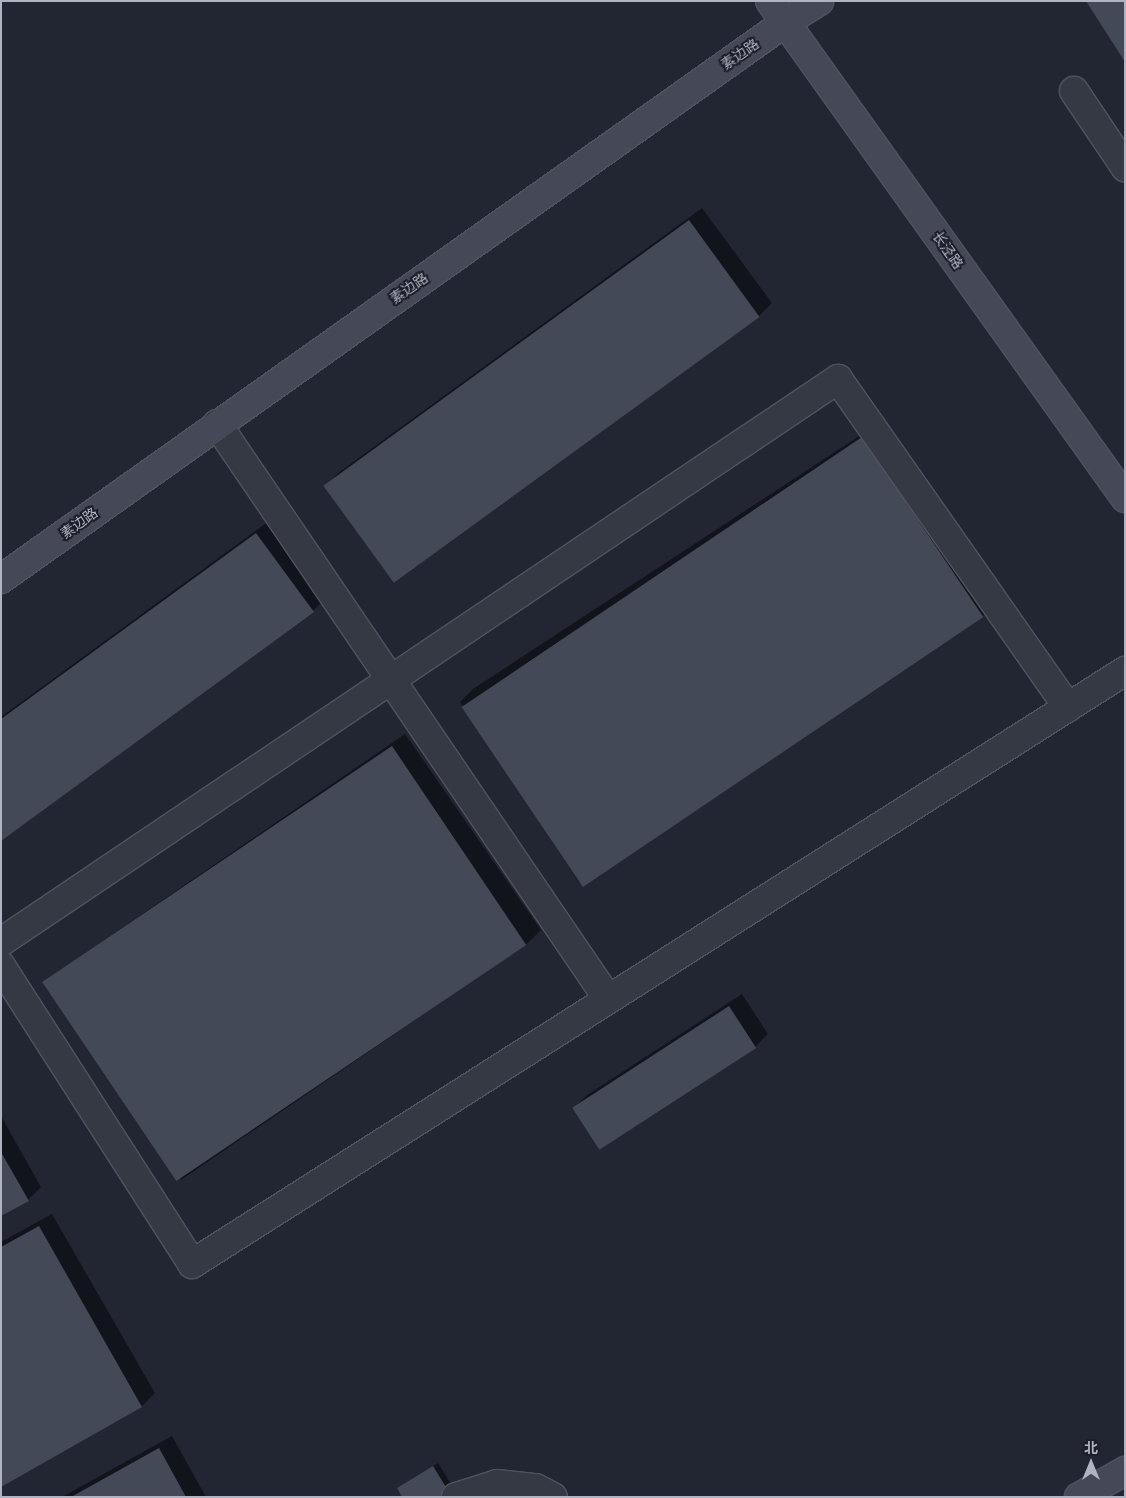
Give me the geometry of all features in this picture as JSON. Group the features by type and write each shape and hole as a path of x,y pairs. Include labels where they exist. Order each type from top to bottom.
{"street":[{"name":"素边路","path":"1,579 217,424 778,12 820,1"},
{"name":"长泾路","path":"778,12 1125,498"},
{"path":"1074,91 1121,154"},
{"path":"1,942 838,378 1068,707"},
{"path":"217,424 608,1000"},
{"path":"1,966 192,1264 1125,671"},
{"path":"1079,1497 1125,1471"},
{"path":"456,1497 497,1484 536,1488 553,1497"}],"building":[{"path":"1086,1 1125,1 1125,62"},
{"path":"689,220 760,317 394,583 323,486"},
{"path":"862,437 983,617 583,887 462,707"},
{"path":"256,533 314,612 1,841 1,719"},
{"path":"392,746 526,945 176,1181 42,982"},
{"path":"729,1006 756,1048 599,1150 572,1108"},
{"path":"1,1152 29,1201 1,1216"},
{"path":"39,1226 142,1407 1,1487 1,1247"},
{"path":"159,1448 186,1497 71,1497"},
{"path":"433,1466 452,1497 402,1497 397,1488"}]}
